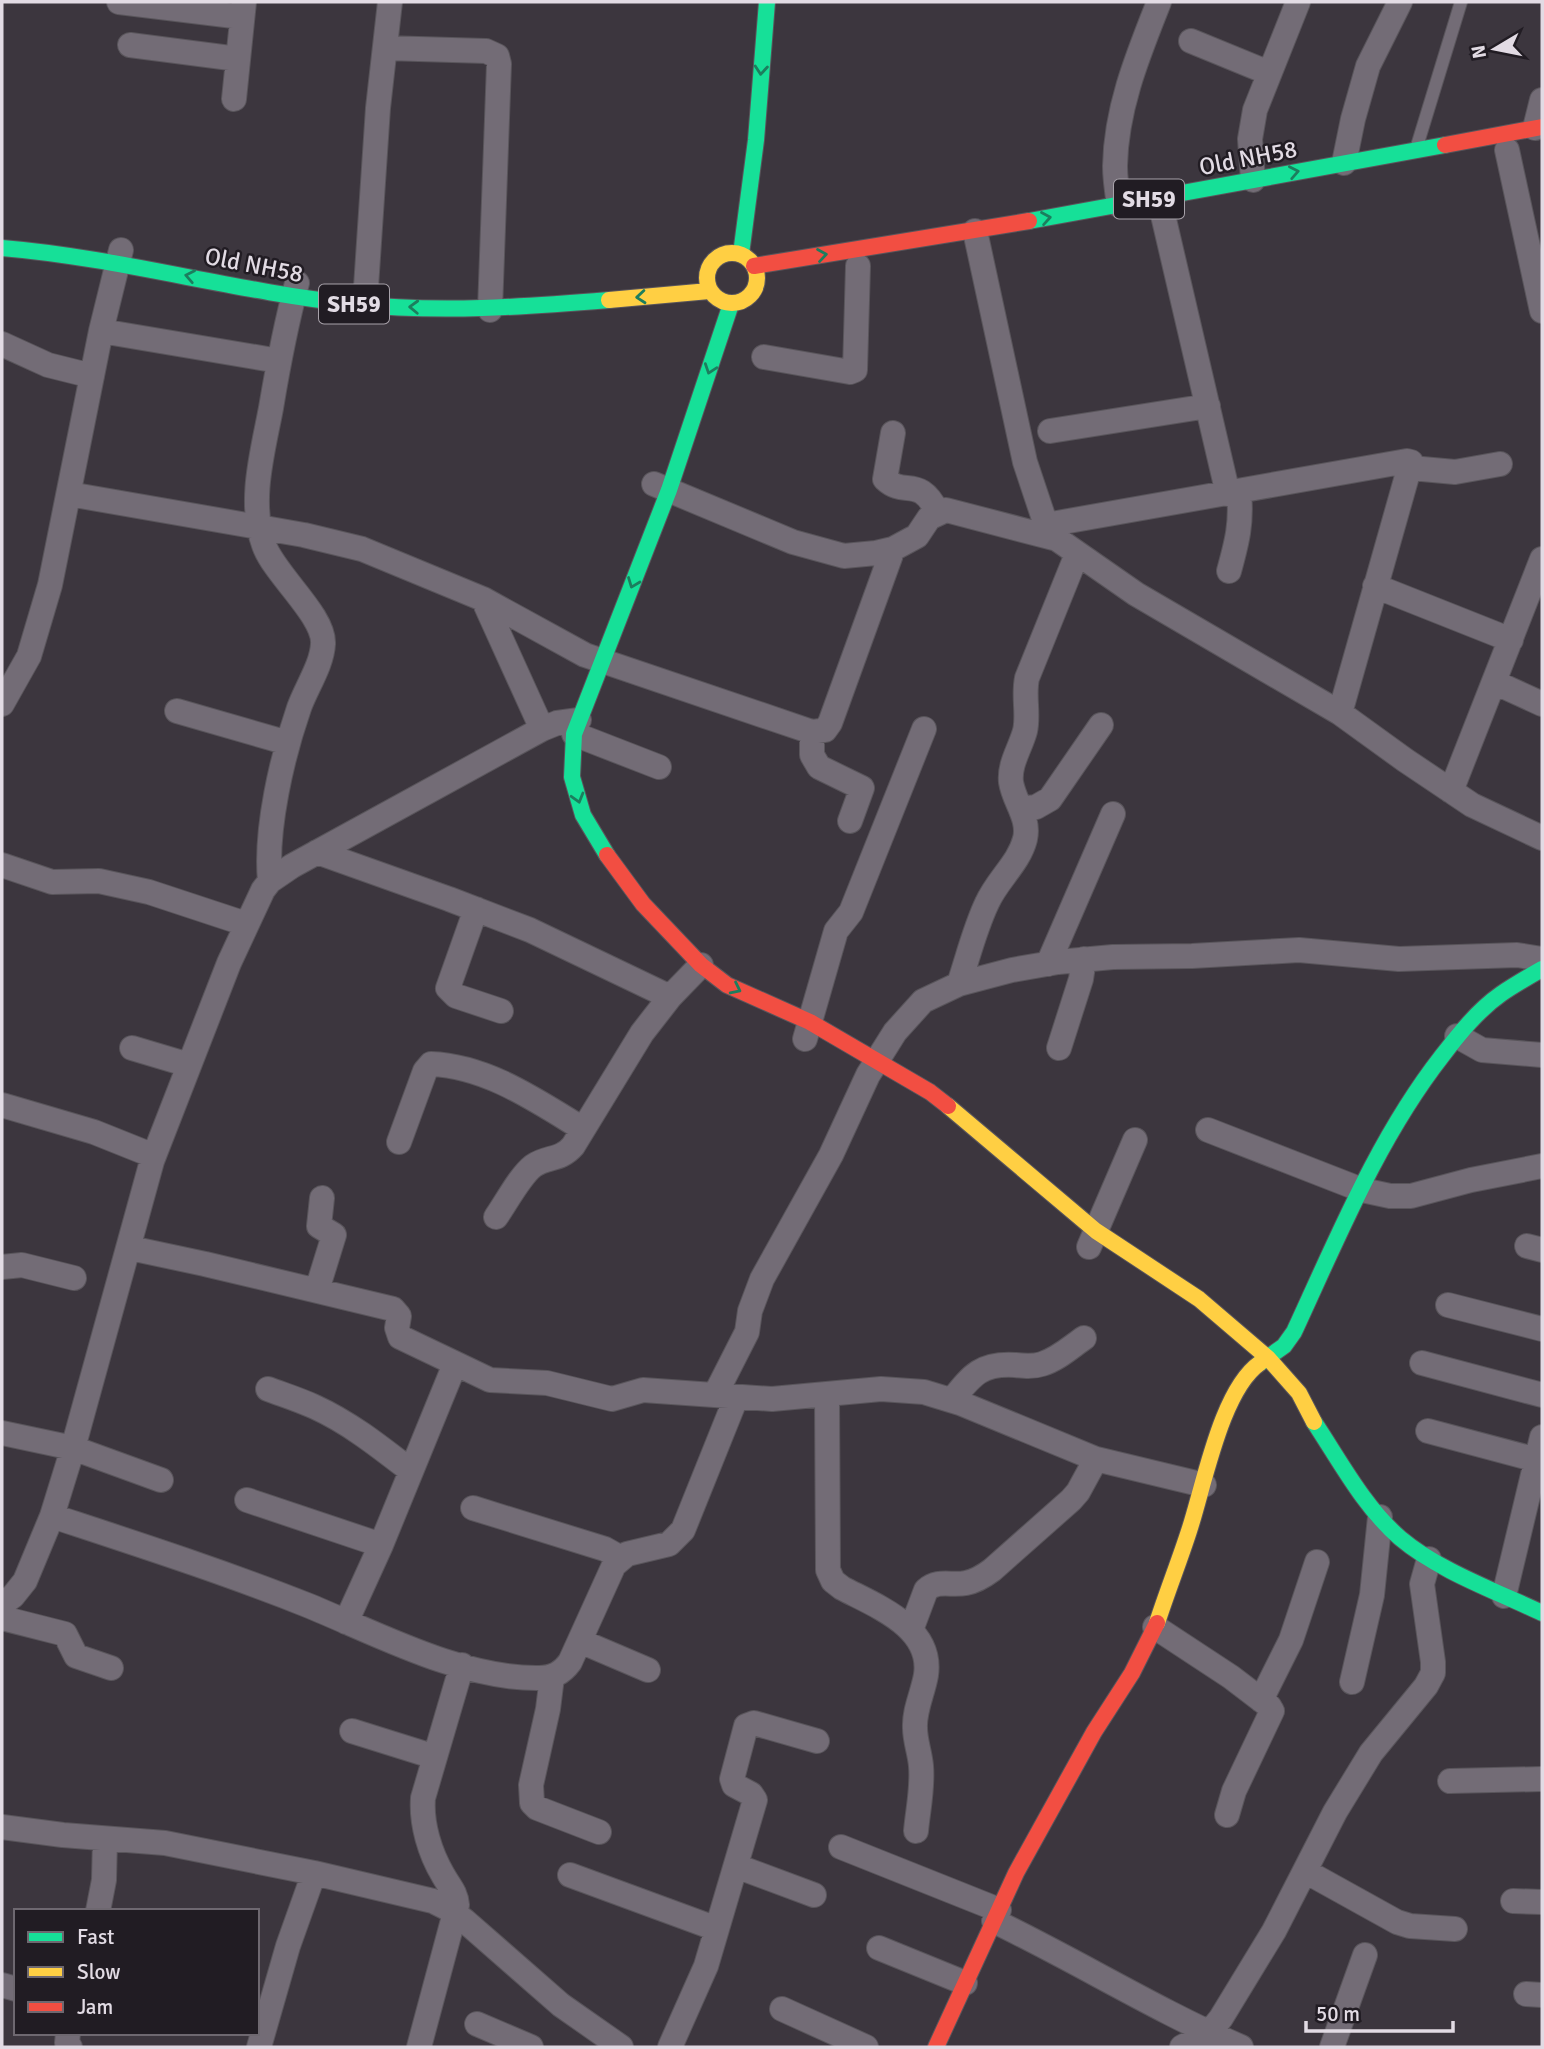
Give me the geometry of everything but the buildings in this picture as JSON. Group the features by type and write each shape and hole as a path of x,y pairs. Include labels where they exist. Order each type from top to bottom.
{"main road":[{"path":"748,43 751,2"},
{"path":"741,254 756,140 767,2"},
{"name":"Old NH58","path":"754,266 977,238 1151,210 1253,180 1539,127"},
{"name":"Old NH58","path":"938,252 977,238 1151,210"},
{"path":"700,977 614,867 583,815 562,725 731,304 748,299 763,282 750,259 724,247 700,274 712,300"},
{"name":"Old NH58","path":"2,248 121,250 297,284 357,305 490,296 712,300 731,304"},
{"path":"645,508 661,481"},
{"path":"656,941 700,977 727,985 806,1035 870,1071 930,1092 972,1124 1092,1244 1199,1299 1268,1357 1299,1393 1307,1412 1380,1517 1400,1538 1429,1559 1542,1613"},
{"path":"936,2047 996,1915 1048,1813 1094,1731 1132,1673 1155,1627 1227,1409 1249,1364 1268,1357 1284,1346 1294,1332 1362,1190 1423,1082 1457,1036 1498,995 1526,976 1542,969"},
{"path":"951,1130 1010,1180"},
{"path":"1249,1364 1291,1404 1307,1412"}],"street":[{"path":"119,2 243,10 234,99"},
{"path":"366,287 378,108 390,2"},
{"path":"1159,2 1126,93 1115,168 1151,210 1241,516 1240,531 1229,571"},
{"path":"1253,180 1251,125 1298,2"},
{"path":"1344,163 1368,66 1400,2"},
{"path":"1191,41 1269,73"},
{"path":"130,45 238,59"},
{"path":"384,48 486,51 497,56 499,64 490,296"},
{"path":"1539,127 1542,100"},
{"path":"1506,150 1542,311"},
{"path":"959,984 986,904 1025,839 1027,828 1011,781 1011,768 1027,721 1024,691 1060,539 1025,462 977,238"},
{"path":"2,704 29,656 50,585 101,331 121,250"},
{"path":"764,357 850,372 855,370 859,266"},
{"path":"270,881 270,838 288,743 324,640 316,621 271,560 259,527 260,467 279,361 297,284"},
{"path":"101,331 279,361"},
{"path":"2,344 48,365 92,376"},
{"path":"1050,431 1208,406"},
{"path":"894,433 885,479 892,485 923,492 937,513"},
{"path":"1060,539 1233,493 1411,462 1340,713"},
{"path":"1411,468 1455,472 1500,464"},
{"path":"661,481 729,516 822,552 853,555 893,549 917,536 929,518 937,513 954,511 1060,539 1136,594 1340,713 1472,805 1542,838"},
{"path":"69,494 304,535 362,549 483,599 590,656 812,732 825,730 830,723 893,549"},
{"path":"1451,791 1542,559"},
{"path":"1375,586 1511,640"},
{"path":"483,599 562,725 659,768"},
{"path":"1494,682 1542,704"},
{"path":"177,712 288,743"},
{"path":"2,1604 13,1596 25,1581 52,1516 74,1448 154,1156 256,902 270,881 317,852 562,725"},
{"path":"1021,808 1036,807 1051,799 1101,725"},
{"path":"806,1035 836,931 851,912 924,729"},
{"path":"812,732 813,755 819,767 862,788 850,821"},
{"path":"1048,964 1113,814"},
{"path":"317,852 530,930 670,997"},
{"path":"2,865 52,882 99,881 149,892 246,925"},
{"path":"477,909 448,988 456,996 501,1011"},
{"path":"52,1516 234,1578 391,1642 462,1665 529,1678 552,1677 562,1672 570,1662 614,1565 627,1554 669,1544 683,1530 762,1279 831,1155 870,1071 909,1014 923,1001 959,984 1048,964 1084,959 1299,950 1399,959 1517,954 1542,959"},
{"path":"1059,1048 1081,979 1084,959"},
{"path":"496,1217 530,1168 567,1153 642,1033 670,997 700,977"},
{"path":"1457,1036 1482,1050 1542,1055"},
{"path":"132,1048 189,1065"},
{"path":"399,1142 425,1070 431,1064 493,1079 524,1093 583,1129"},
{"path":"2,1105 94,1132 154,1156"},
{"path":"1208,1130 1362,1190 1390,1196 1411,1196 1471,1180 1542,1166"},
{"path":"1092,1244 1135,1140"},
{"path":"317,1290 334,1235 319,1226 322,1198"},
{"path":"130,1248 393,1309 399,1316 397,1328 400,1337 490,1380 547,1383 612,1399 643,1390 772,1399 881,1389 924,1392 952,1400 1096,1459 1204,1485"},
{"path":"2,1267 22,1265 74,1278"},
{"path":"1448,1305 1542,1329"},
{"path":"952,1400 978,1371 997,1365 1042,1364 1084,1338"},
{"path":"1422,1363 1542,1395"},
{"path":"346,1622 381,1545 455,1364"},
{"path":"268,1389 314,1406 363,1435 411,1471"},
{"path":"827,1395 828,1570 834,1581 903,1621 920,1643 927,1665 916,1715 915,1731 921,1787 916,1831"},
{"path":"1428,1431 1540,1448 1532,1523 1504,1596"},
{"path":"2,1433 74,1448 161,1480"},
{"path":"911,1630 926,1590 939,1583 967,1583 981,1578 1060,1511 1078,1492 1096,1459"},
{"path":"247,1500 381,1545"},
{"path":"472,1508 597,1546 621,1558"},
{"path":"1352,1682 1372,1595 1380,1517"},
{"path":"1182,2047 1209,2033 1221,2018 1274,1931 1335,1812 1371,1753 1426,1686 1433,1673 1422,1584 1429,1559"},
{"path":"1261,1700 1291,1640 1317,1562"},
{"path":"2,1618 65,1634 76,1656 111,1668"},
{"path":"1155,1627 1231,1676 1270,1708 1271,1714 1234,1791 1227,1815"},
{"path":"580,1641 648,1670"},
{"path":"419,2047 455,1914 456,1895 441,1873 430,1845 422,1812 423,1798 462,1665"},
{"path":"552,1677 548,1709 531,1785 532,1803 537,1808 599,1832"},
{"path":"670,2047 706,1966 755,1800 751,1794 737,1788 732,1779 746,1726 754,1723 817,1741"},
{"path":"352,1731 435,1758"},
{"path":"1450,1781 1542,1779"},
{"path":"2,1827 165,1843 314,1873 433,1901 455,1914 561,2005 621,2047"},
{"path":"98,1909 104,1880 105,1839"},
{"path":"841,1847 996,1915 1155,2006 1241,2047"},
{"path":"736,1866 814,1895"},
{"path":"1305,1871 1397,1922 1409,1926 1455,1929"},
{"path":"259,2047 288,1946 314,1873"},
{"path":"570,1875 717,1929"},
{"path":"1513,1901 1542,1902"},
{"path":"878,1948 965,1983"},
{"path":"1332,2047 1365,1955"},
{"path":"782,2009 866,2047"},
{"path":"477,2024 531,2047"}],"lane":[{"path":"1415,150 1461,2"}],"traffic: fast":[{"path":"741,254 756,140 767,2"},
{"path":"1029,221 1445,145"},
{"path":"2,248 91,259 310,299 386,307 450,309 609,300"},
{"path":"607,855 583,815 572,777 574,734 669,490 731,304"},
{"path":"1260,1363 1284,1346 1294,1332 1360,1189 1419,1088 1455,1039 1484,1007 1542,969"},
{"path":"1314,1422 1364,1498 1400,1538 1432,1561 1542,1613"}],"traffic: slow":[{"path":"732,253 750,260 757,278 750,296 732,303 714,296 707,278 714,260 732,253"},
{"path":"609,300 709,291"},
{"path":"948,1106 1096,1231 1199,1299 1268,1358 1299,1393 1314,1422"},
{"path":"1157,1623 1189,1531 1224,1416 1246,1376 1260,1363"}],"traffic: jam":[{"path":"1445,145 1542,127"},
{"path":"754,266 1029,221"},
{"path":"607,855 643,904 701,965 727,985 810,1022 930,1092 948,1106"},
{"path":"936,2047 1016,1873 1094,1732 1132,1673 1157,1623"}]}
